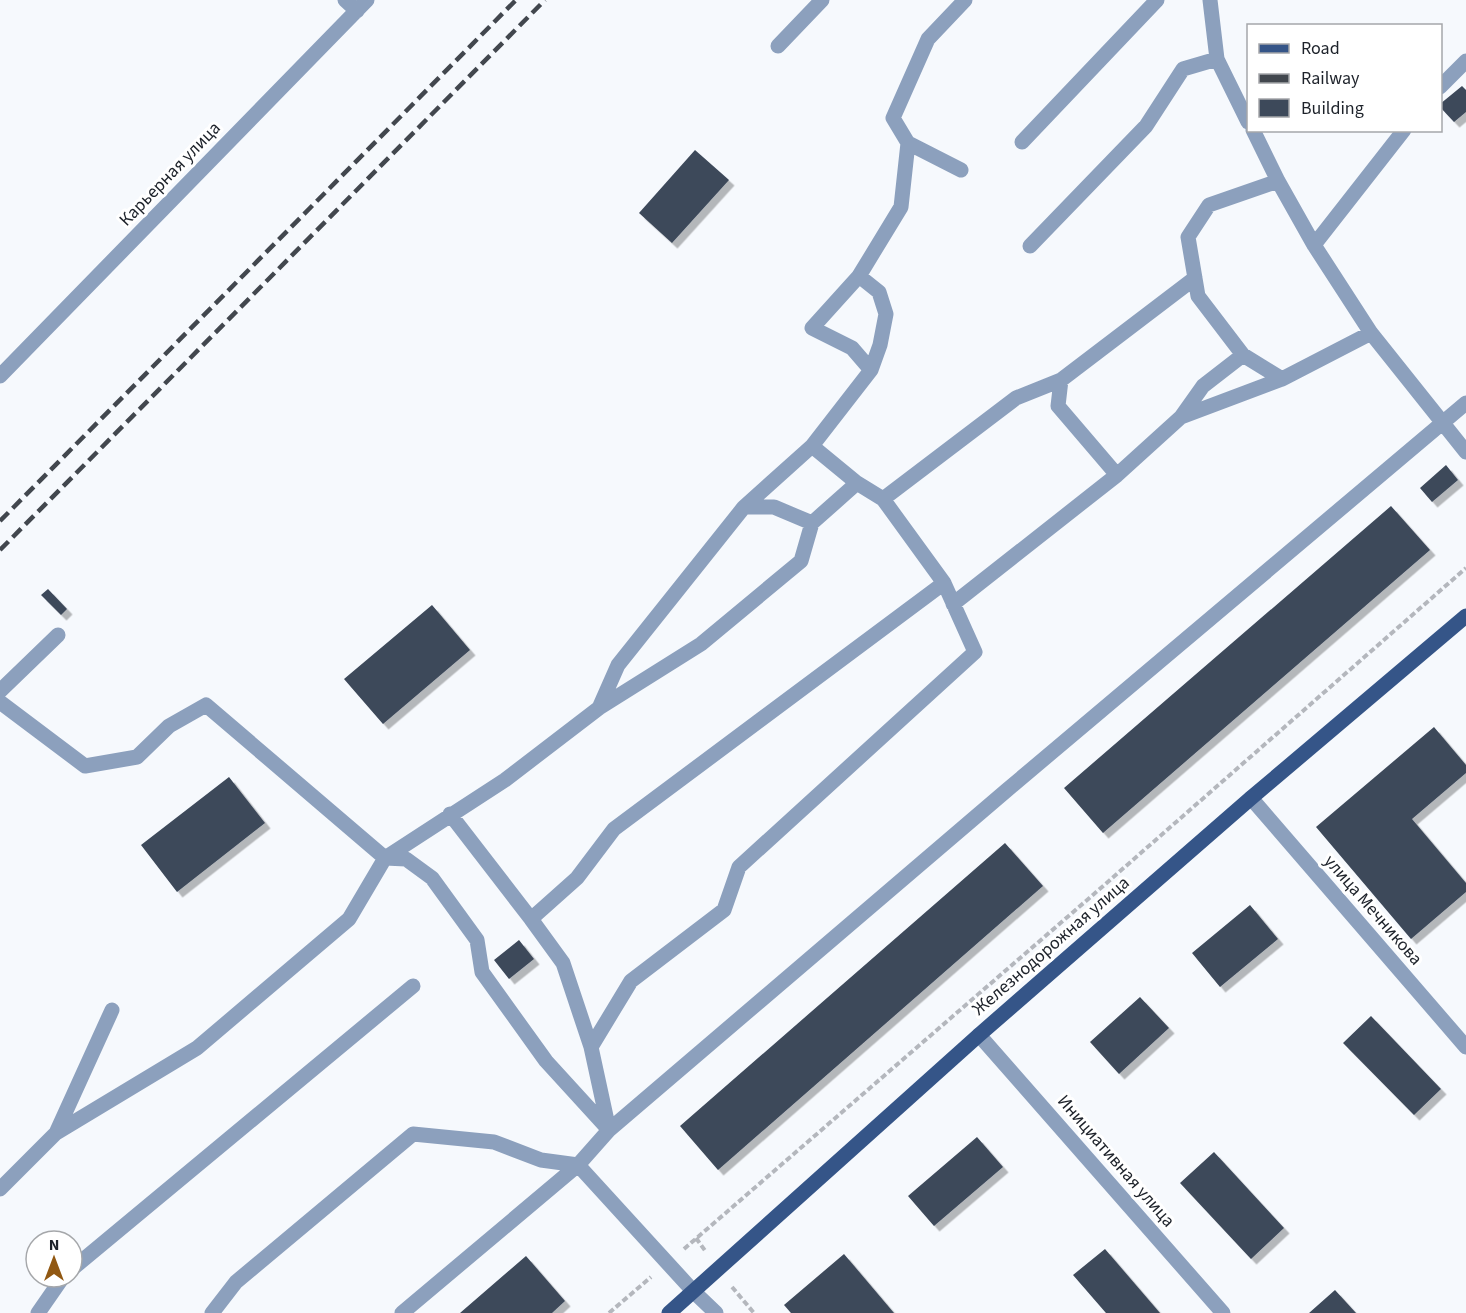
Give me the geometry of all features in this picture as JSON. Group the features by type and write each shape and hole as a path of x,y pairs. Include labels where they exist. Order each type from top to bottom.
{"main road":[{"name":"Железнодорожная улица","path":"669,1313 979,1035 1251,798 1466,616"}],"street":[{"path":"345,0 362,5"},
{"path":"778,45 822,0"},
{"path":"961,170 908,143 893,118 928,39 964,0"},
{"path":"1022,142 1157,0"},
{"path":"1210,0 1217,59 1247,120"},
{"name":"Карьерная улица","path":"0,376 362,5"},
{"path":"1030,246 1146,126 1183,69 1217,59"},
{"path":"1442,85 1466,61"},
{"path":"1254,132 1314,245 1371,333 1466,452"},
{"path":"1314,245 1402,132"},
{"path":"871,370 852,348 812,328 859,276 901,207 908,143"},
{"path":"1278,181 1209,205 1188,237 1198,296 1243,355 1282,379"},
{"path":"599,708 618,665 744,507 812,446 871,370 880,345 886,314 879,292 859,276"},
{"path":"883,500 1016,398 1061,380 1195,278"},
{"path":"1181,417 1282,379 1371,333"},
{"path":"953,604 1117,475 1181,417 1203,386 1243,355"},
{"path":"1061,380 1058,406 1117,475"},
{"path":"402,1313 578,1165 609,1130 998,797 1466,403"},
{"path":"591,1047 631,981 724,910 739,867 975,652 944,583 883,500 857,483 812,446"},
{"path":"0,1189 56,1133 197,1048 349,919 385,858 506,780 599,708 701,644 801,561 812,523 857,483"},
{"path":"744,507 774,507 812,523"},
{"path":"531,919 577,878 614,829 944,583"},
{"path":"0,691 58,635"},
{"path":"0,702 85,766 137,757 169,726 206,705 385,858 406,859 432,878 477,940 482,972 546,1061 609,1130"},
{"name":"улица Мечникова","path":"1251,798 1466,1047"},
{"path":"450,814 563,963 591,1047 609,1130"},
{"path":"84,1259 413,986"},
{"path":"56,1133 112,1010"},
{"name":"Инициативная улица","path":"979,1035 1223,1313"},
{"path":"212,1313 236,1282 413,1134 494,1142 541,1160 578,1165 716,1313"},
{"path":"38,1313 55,1289"}],"path":[{"path":"611,1312 1076,910 1466,568"}],"building":[{"path":"1462,86 1466,90 1466,112 1454,122 1442,109 1442,102"},
{"path":"695,150 729,180 672,243 639,213"},
{"path":"1446,465 1458,480 1432,502 1420,488"},
{"path":"1391,506 1430,550 1103,833 1064,788"},
{"path":"48,589 67,609 61,615 41,595"},
{"path":"432,605 470,650 383,724 344,679"},
{"path":"1434,727 1466,765 1466,773 1412,819 1466,883 1466,892 1411,939 1316,827"},
{"path":"229,777 265,823 177,892 141,845"},
{"path":"1005,843 1043,886 718,1170 680,1126"},
{"path":"1250,905 1278,939 1220,987 1192,953"},
{"path":"519,940 534,959 509,979 494,960"},
{"path":"1140,997 1169,1028 1119,1074 1090,1042"},
{"path":"1371,1016 1441,1089 1414,1115 1343,1043"},
{"path":"977,1137 1003,1167 934,1226 908,1196"},
{"path":"1214,1152 1284,1228 1251,1259 1180,1183"},
{"path":"1105,1249 1160,1313 1106,1313 1073,1275"},
{"path":"844,1254 894,1313 791,1313 784,1305"},
{"path":"526,1256 565,1301 552,1313 460,1313"},
{"path":"1335,1290 1356,1313 1309,1313"}],"railway":[{"path":"0,521 516,0"},
{"path":"0,550 545,0"}]}
